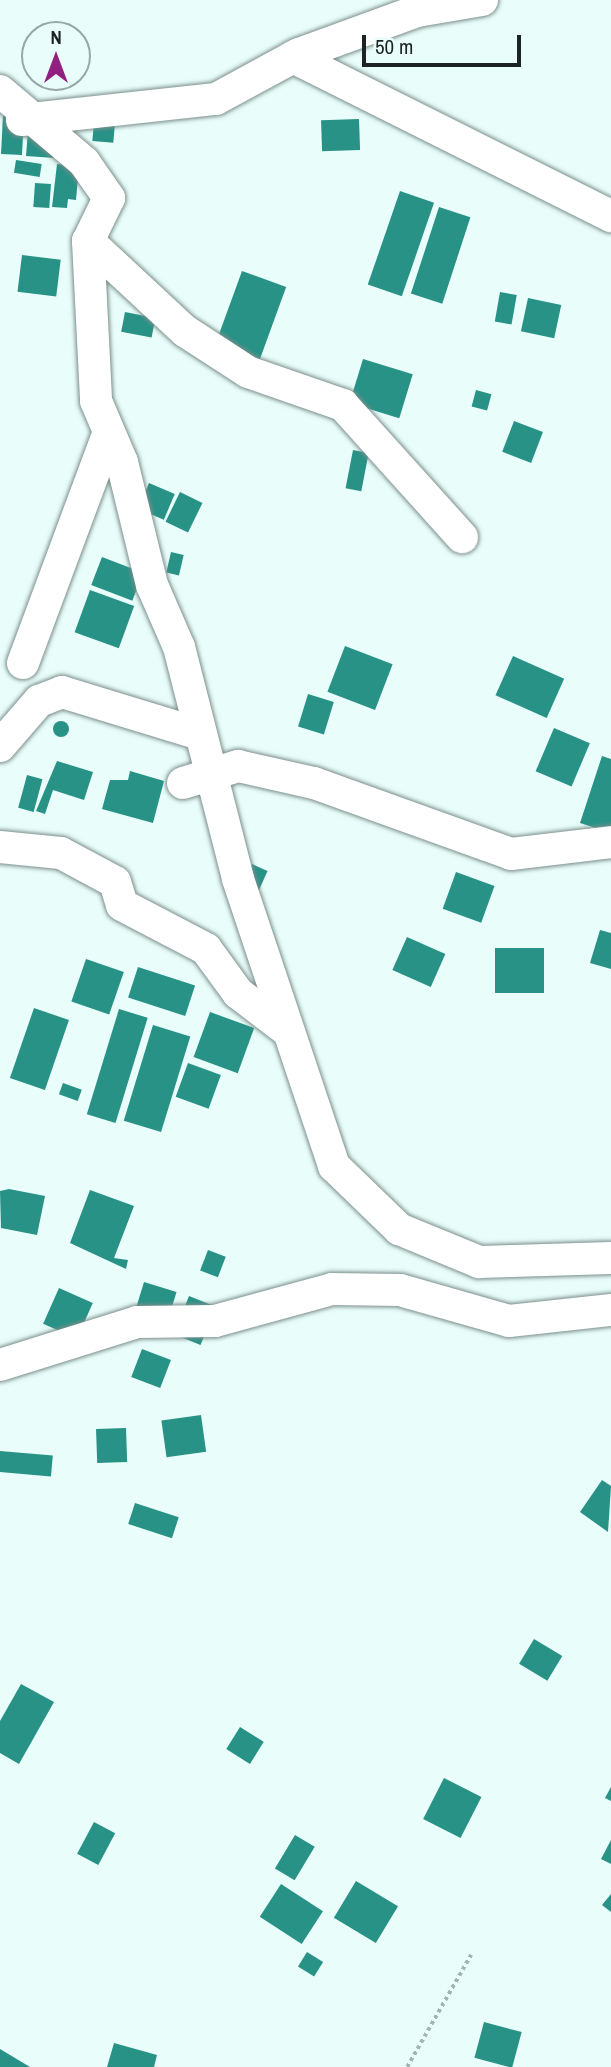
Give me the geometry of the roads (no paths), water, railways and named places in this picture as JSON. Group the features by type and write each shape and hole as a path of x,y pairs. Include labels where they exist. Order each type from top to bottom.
{"street":[{"path":"0,120 31,120 216,99 293,57 417,11 482,0"},
{"path":"293,57 611,216"},
{"path":"0,91 31,120 84,162 109,198 88,241 96,401 109,432 152,585 179,647 199,734 214,775 238,879 334,1166 399,1229 479,1262 611,1258"},
{"path":"88,241 185,331 248,372 343,405 462,537"},
{"path":"23,663 109,432"},
{"path":"0,746 39,701 62,692 199,734"},
{"path":"183,783 237,766 314,783 511,853 611,842"},
{"path":"0,847 61,853 115,882 122,905 206,949 237,993 289,1032"},
{"path":"0,1365 137,1322 215,1321 332,1289 400,1290 509,1321 611,1310"}]}
